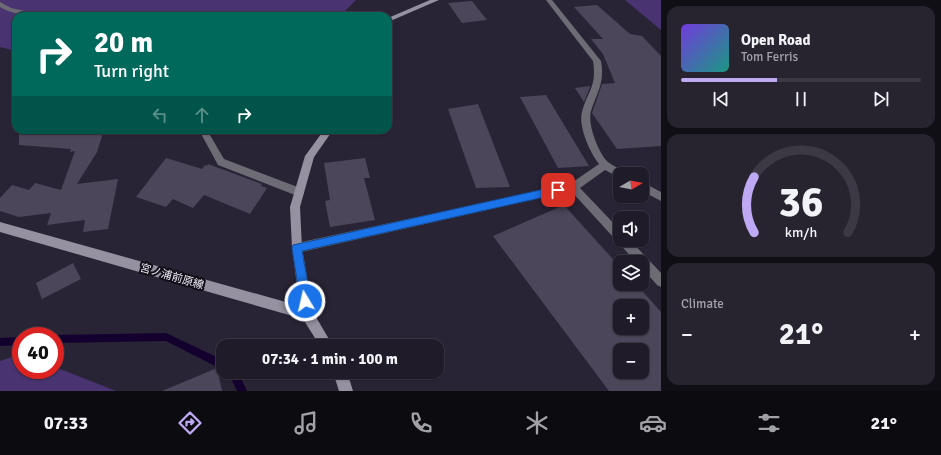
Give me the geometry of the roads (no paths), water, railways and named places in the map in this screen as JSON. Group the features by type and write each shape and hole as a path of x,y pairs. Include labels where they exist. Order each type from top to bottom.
{"main road":[{"path":"392,18 436,0"},
{"path":"323,339 307,314 297,248 295,207 310,156 326,134"},
{"name":"宮ノ浦前原線","path":"0,227 307,314"},
{"path":"342,379 346,391"}],"street":[{"path":"548,0 597,61 599,73 596,90 586,113 588,131 596,154 605,165 613,170"},
{"path":"0,4 4,8 16,12"},
{"path":"205,134 221,162 299,192"},
{"path":"297,248 573,187 605,165"},
{"path":"573,187 613,230"},
{"path":"649,190 661,197"},
{"path":"629,247 661,281"}],"waterway":[{"path":"64,339 166,337 216,362"},
{"path":"0,342 12,341"},
{"path":"236,379 242,391"}]}
